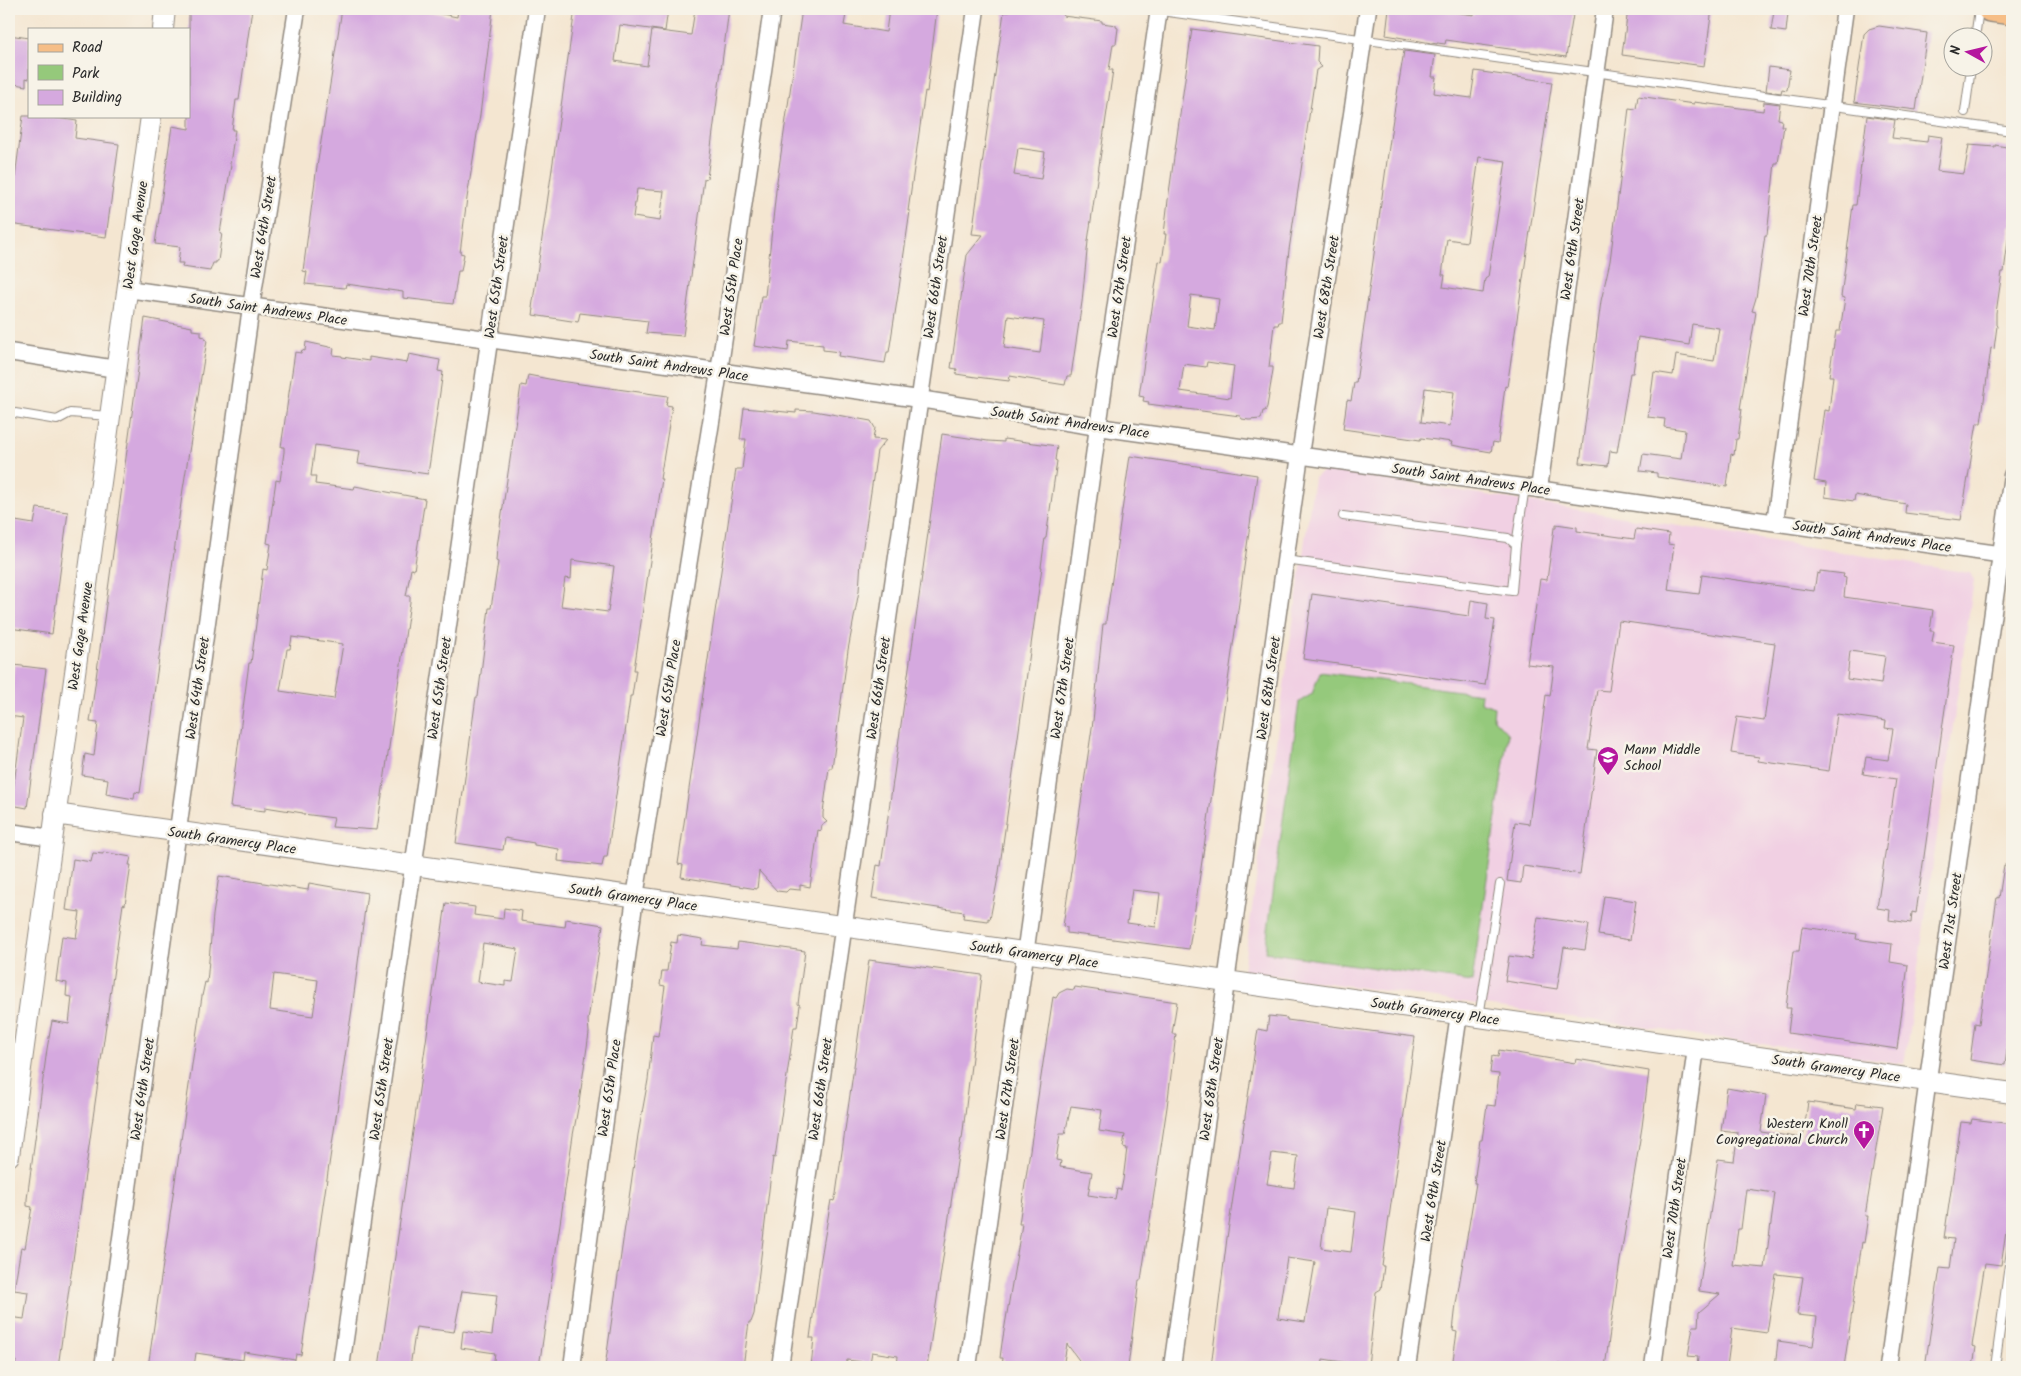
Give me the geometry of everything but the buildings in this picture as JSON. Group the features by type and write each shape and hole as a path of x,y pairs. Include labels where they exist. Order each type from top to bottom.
{"main road":[{"path":"1990,9 2012,12"}],"street":[{"path":"163,28 165,9"},
{"name":"West 64th Street","path":"103,1367 251,307 297,9"},
{"name":"West 65th Street","path":"341,1367 537,9"},
{"name":"West 65th Place","path":"572,1367 635,897 719,372 772,9"},
{"name":"West 66th Street","path":"780,1367 976,9"},
{"name":"West 67th Street","path":"968,1367 1155,9"},
{"name":"West 68th Street","path":"1172,1367 1300,455 1368,9"},
{"name":"West 69th Street","path":"1532,488 1605,9"},
{"name":"West 70th Street","path":"1775,522 1845,9"},
{"name":"West Gage Avenue","path":"9,1156 151,118"},
{"name":"South Saint Andrews Place","path":"127,289 919,399 1098,427 2007,555"},
{"path":"9,352 116,369"},
{"name":"West 71st Street","path":"1888,1367 1928,1081 2007,555 2012,475"},
{"name":"South Gramercy Place","path":"55,814 2012,1093"},
{"path":"9,832 52,838"},
{"name":"West 69th Street","path":"1407,1367 1460,1014"},
{"name":"West 70th Street","path":"1653,1367 1696,1048"}],"lane":[{"path":"1155,9 2012,131"},
{"path":"1976,28 1979,9"},
{"path":"1965,112 1970,78"},
{"path":"9,412 57,420 70,413 110,416"},
{"path":"1285,560 1512,591 1516,545 1532,488"},
{"path":"1343,516 1508,538 1516,545"},
{"path":"1480,1017 1500,884"},
{"path":"1995,1367 2012,1244"}],"shaded area":[{"name":"Mann Middle School","path":"1325,469 1970,573 1974,580 1904,1064 1243,971 1314,478"}],"green space":[{"path":"1320,672 1481,694 1480,702 1494,707 1493,718 1508,734 1472,982 1265,952 1299,702 1312,694"}],"place":[{"name":"Mann Middle School","path":"1608,776"},
{"name":"Western Knoll Congregational Church","path":"1864,1150"}]}
